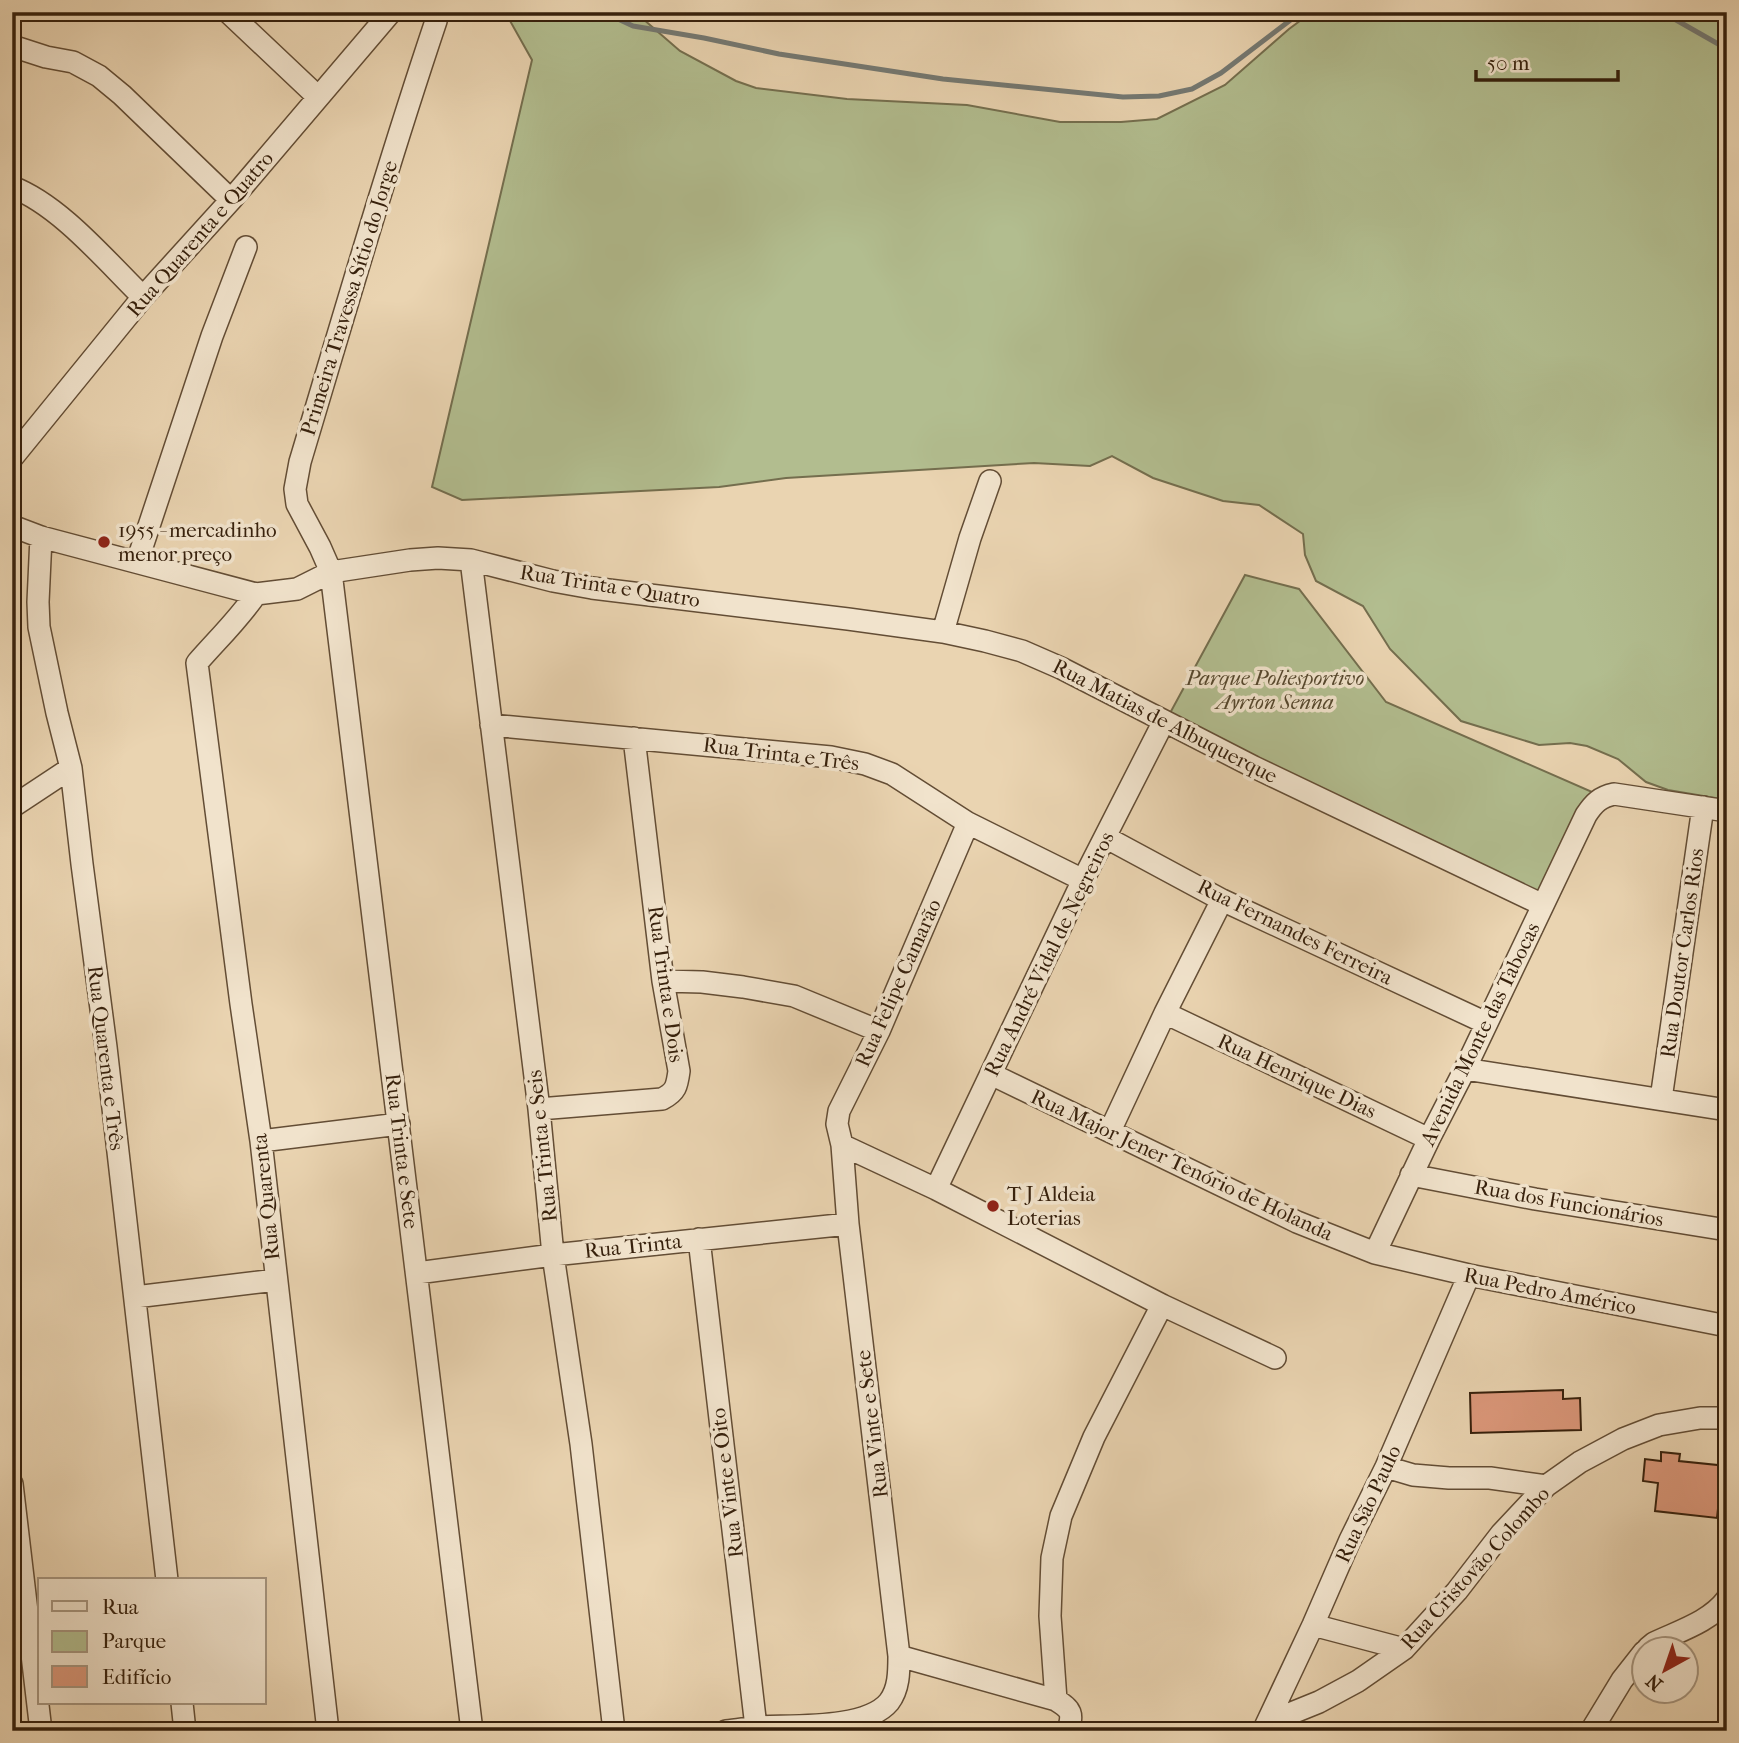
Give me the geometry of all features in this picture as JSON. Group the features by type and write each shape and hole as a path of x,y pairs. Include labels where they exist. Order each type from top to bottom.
{"street":[{"path":"228,12 317,97"},
{"name":"Rua Quarenta e Quatro","path":"12,458 143,298 231,200 391,12"},
{"name":"Primeira Travessa Sítio do Jorge","path":"331,572 297,504 295,489 300,463 436,20"},
{"path":"12,46 73,62 99,76 231,200"},
{"path":"12,187 47,206 143,298"},
{"path":"137,562 208,349 247,247"},
{"path":"943,632 965,551 990,481"},
{"path":"12,526 41,537 256,594"},
{"name":"Rua Quarenta e Três","path":"41,537 39,627 71,768 108,1060 167,1578"},
{"name":"Rua Trinta e Quatro","path":"256,594 297,589 331,572 438,558 471,560 552,581 592,587 848,619"},
{"name":"Rua Trinta e Seis","path":"471,560 539,1109 553,1255 581,1444 614,1731"},
{"name":"Rua Trinta e Sete","path":"331,572 472,1731"},
{"name":"Rua Quarenta","path":"256,594 197,663 261,1141 328,1731"},
{"name":"Rua Matias de Albuquerque","path":"848,619 943,632 1021,651 1061,668 1254,767 1544,905"},
{"name":"Rua André Vidal de Negreiros","path":"936,1189 1083,880 1164,721"},
{"name":"Rua Trinta e Três","path":"491,725 831,757 865,764 892,774 968,822 1083,880"},
{"name":"Rua Trinta e Dois","path":"539,1109 662,1099 671,1094 677,1084 679,1071 663,981 634,738"},
{"path":"12,807 71,768"},
{"name":"Avenida Monte das Tabocas","path":"1375,1253 1586,815 1594,804 1604,796 1614,794 1703,807"},
{"path":"1703,807 1727,811"},
{"name":"Rua Doutor Carlos Rios","path":"1661,1099 1703,807"},
{"name":"Rua Felipe Camarão","path":"842,1144 837,1124 839,1111 879,1031 968,822"},
{"name":"Rua Fernandes Ferreira","path":"1105,837 1222,900 1486,1023"},
{"path":"1110,1131 1222,900"},
{"path":"663,981 730,985 794,996 879,1031"},
{"name":"Rua Henrique Dias","path":"1165,1013 1429,1139"},
{"path":"1465,1069 1727,1110"},
{"name":"Rua Major Jener Tenório de Holanda","path":"991,1073 1297,1222 1375,1253"},
{"path":"261,1141 399,1124"},
{"path":"842,1144 1162,1305 1275,1358"},
{"name":"Rua Vinte e Sete","path":"756,1727 820,1725 857,1720 877,1713 889,1702 897,1687 899,1656 848,1224 842,1144"},
{"name":"Rua dos Funcionários","path":"1411,1175 1535,1199 1727,1230"},
{"name":"Rua Trinta","path":"418,1273 553,1255 848,1224"},
{"name":"Rua Vinte e Oito","path":"699,1239 756,1727"},
{"name":"Rua Pedro Américo","path":"1375,1253 1469,1275 1727,1326"},
{"name":"Rua São Paulo","path":"1265,1727 1386,1467 1469,1275"},
{"path":"135,1297 276,1280"},
{"path":"1056,1700 1051,1616 1052,1558 1061,1516 1094,1437 1162,1305"},
{"name":"Rua Cristovão Colombo","path":"1265,1727 1358,1681 1404,1649 1457,1591 1501,1534 1546,1486 1580,1462 1623,1439 1659,1425 1700,1418 1727,1418"},
{"path":"1386,1467 1413,1475 1490,1478 1546,1486"},
{"path":"12,1484 41,1731"},
{"path":"1673,1634 1707,1618 1719,1609 1727,1598"},
{"path":"1313,1625 1404,1649"},
{"path":"899,1656 1056,1700 1068,1707 1071,1714 1068,1731"},
{"path":"1591,1731 1630,1670"},
{"path":"182,1704 185,1731"},
{"path":"726,1731 756,1727"}],"green space":[{"path":"505,12 635,12 680,51 736,81 756,88 847,99 967,105 1060,122 1121,122 1157,119 1225,85 1312,12 1727,12 1727,800 1668,790 1646,782 1618,759 1587,746 1570,743 1539,745 1461,721 1390,649 1363,606 1316,581 1305,555 1303,534 1259,505 1223,501 1153,478 1112,456 1090,466 1034,463 786,478 719,487 462,500 432,487 532,60"},
{"name":"Parque Poliesportivo Ayrton Senna","path":"1245,575 1299,589 1386,702 1599,795 1544,912 1163,726"}],"building":[{"path":"1563,1390 1563,1399 1580,1398 1581,1430 1471,1433 1470,1393"},
{"path":"1661,1452 1680,1454 1679,1461 1727,1466 1727,1491 1720,1490 1717,1518 1655,1511 1658,1483 1643,1481 1645,1459 1661,1461"}],"waterway":[{"path":"603,12 633,26 779,54 943,79 1123,97 1159,96 1192,89 1221,73 1301,12"},
{"path":"1662,12 1727,49"}],"place":[{"name":"1955 - mercadinho menor preço","path":"104,542"},
{"name":"T J Aldeia Loterias","path":"993,1206"}]}
